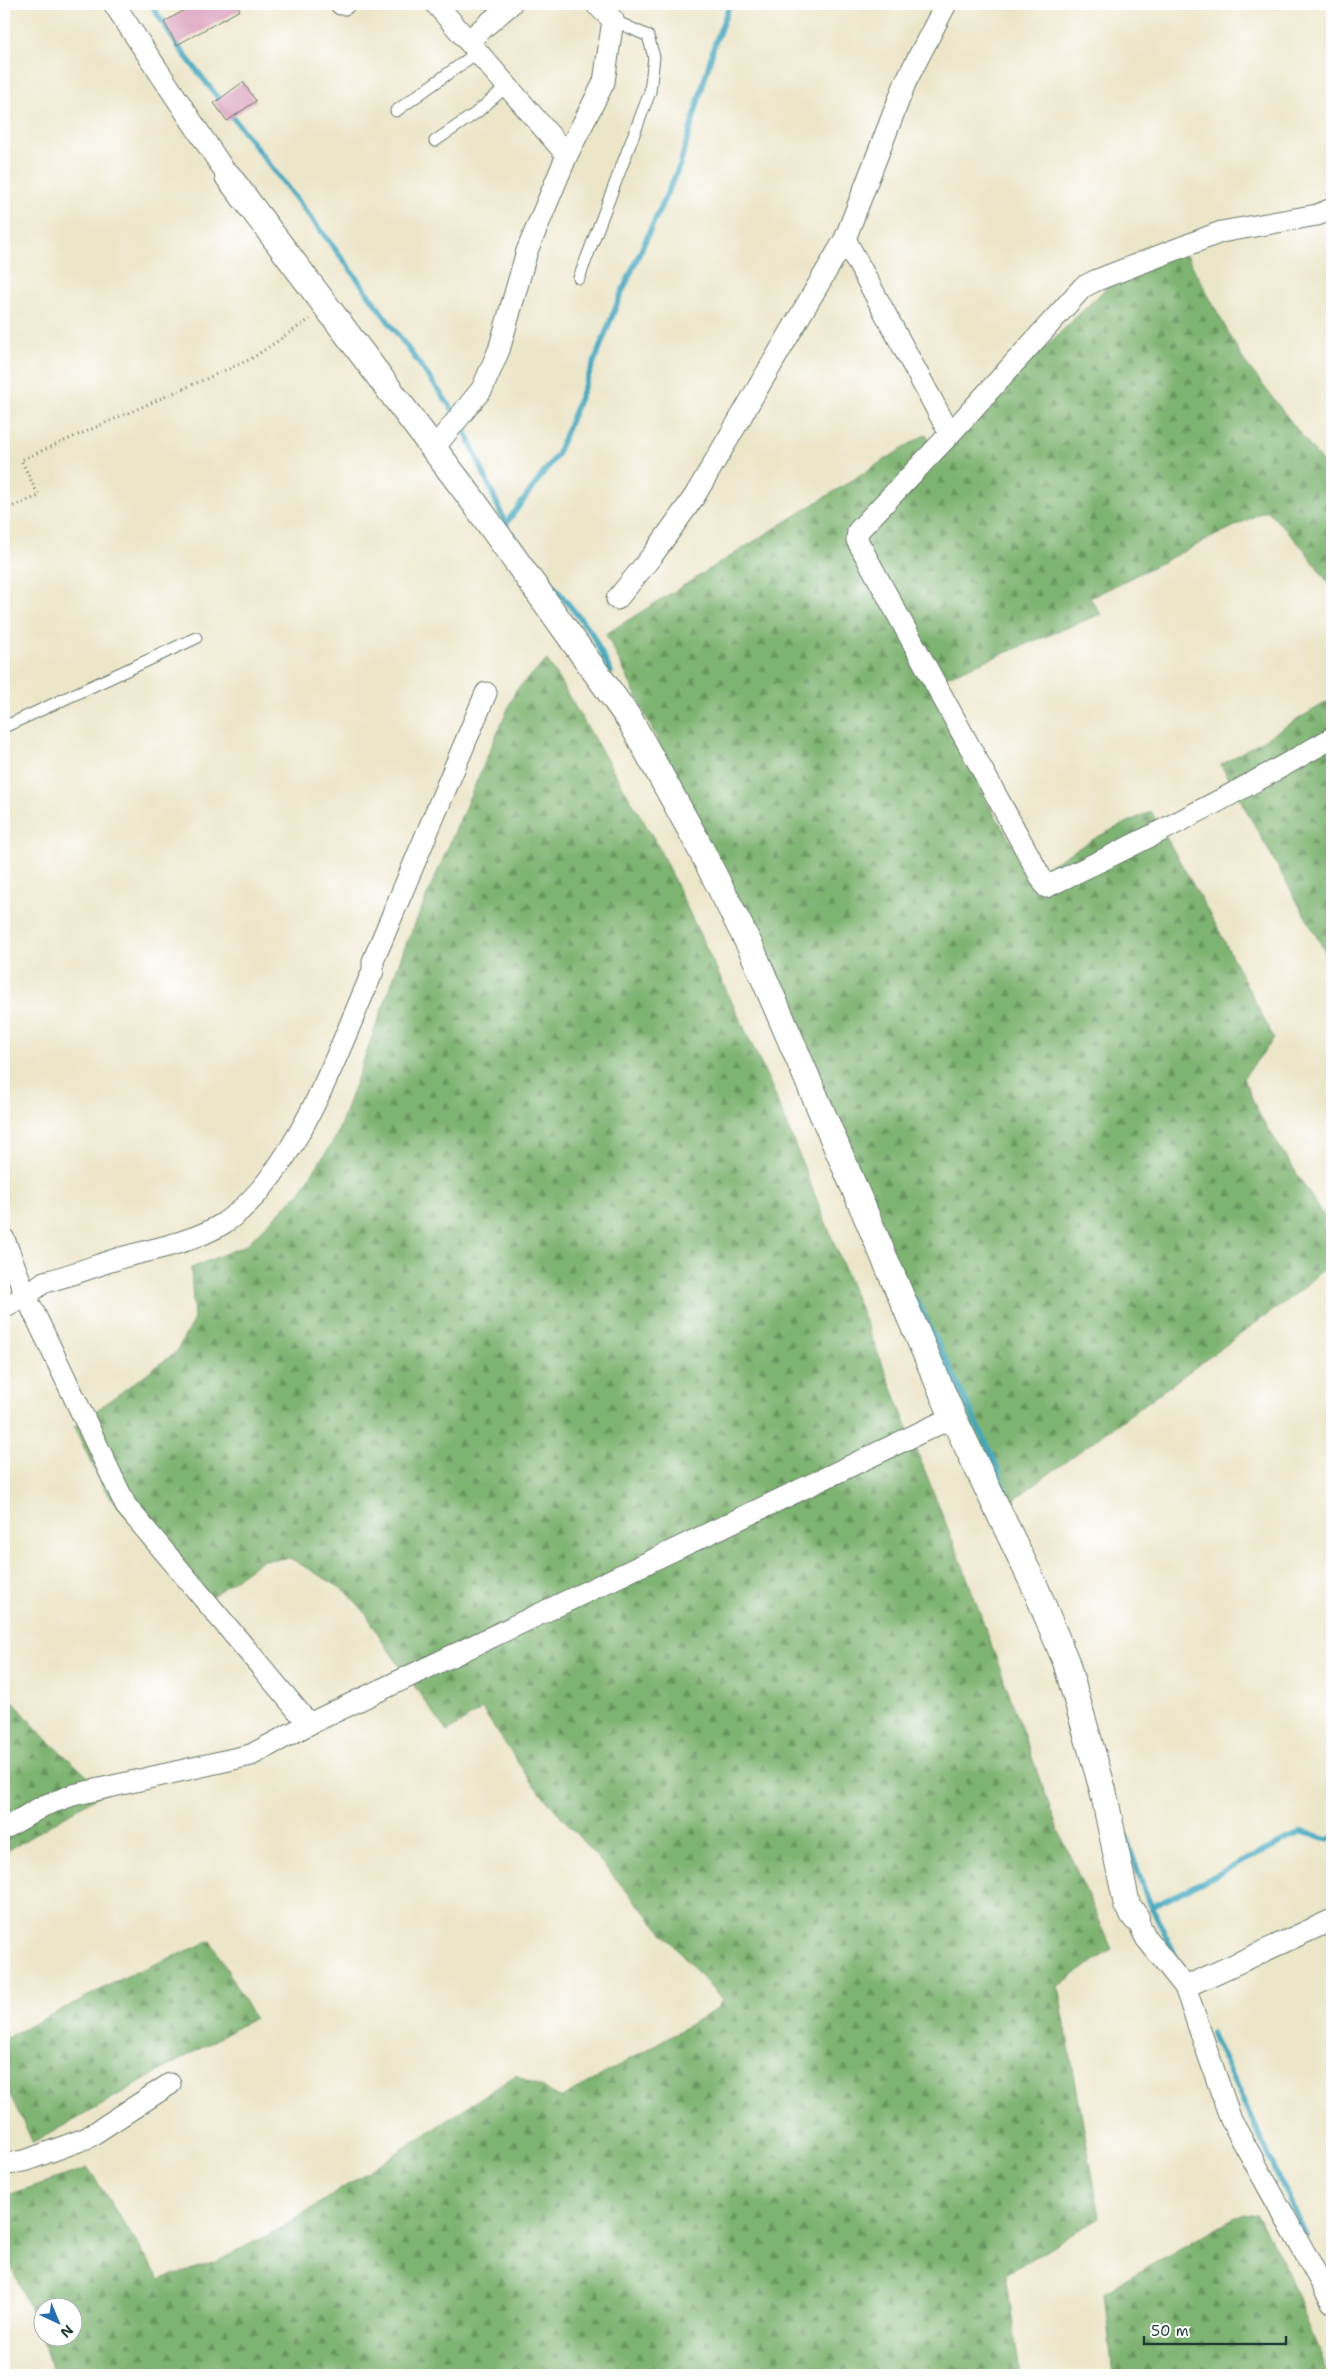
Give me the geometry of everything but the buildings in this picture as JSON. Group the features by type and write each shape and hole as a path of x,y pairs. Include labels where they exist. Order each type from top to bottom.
{"street":[{"path":"114,4 228,176 434,448 630,720 695,838 751,948 953,1417 1036,1589 1066,1662 1103,1790 1127,1905 1146,1938 1185,1987 1231,2120 1332,2302"},
{"path":"436,4 567,156"},
{"path":"473,46 510,4"},
{"path":"434,448 482,389 499,350 527,251 567,156 604,82 614,12 596,4"},
{"path":"617,599 652,556 694,498 845,239 906,81 946,4"},
{"path":"1332,209 1317,215 1221,232 1083,287 858,532 857,540 1046,888 1172,827 1332,738"},
{"path":"845,239 950,434"},
{"path":"4,1308 26,1296 44,1282 198,1235 224,1223 257,1196 285,1156 306,1121 373,972 373,961 486,693"},
{"path":"4,1240 26,1296 126,1506 309,1724"},
{"path":"4,1829 43,1806 73,1795 251,1754 309,1724 953,1417"},
{"path":"1185,1987 1332,1920"},
{"path":"4,2165 27,2160 87,2138 170,2084"}],"lane":[{"path":"579,278 650,92 654,57 648,36 614,12"},
{"path":"396,111 473,46"},
{"path":"435,141 476,113 507,86"},
{"path":"4,727 196,638"}],"path":[{"path":"4,510 39,496 21,460 250,359 327,307"}],"green space":[{"path":"1187,256 1242,358 1332,475 1332,588 1304,549 1267,510 1090,598 1101,614 933,682 988,804 1032,876 1099,836 1151,811 1217,927 1274,1039 1243,1078 1260,1116 1332,1229 1332,1260 1301,1290 1006,1505 709,850 606,634 926,434 942,458 993,398 1135,260"},
{"path":"547,660 656,842 771,1085 964,1569 1057,1827 1112,1949 1058,1986 1100,2217 1006,2274 1020,2375 53,2375 44,2346 82,2346 82,2296 32,2296 32,2313 10,2264 8,2195 88,2168 160,2279 216,2262 283,2227 516,2075 562,2098 717,2009 722,2000 531,1782 482,1709 447,1732 385,1645 365,1612 346,1591 290,1558 262,1560 212,1596 192,1598 105,1490 74,1427 176,1352 194,1319 191,1268 246,1245 300,1192 336,1137 404,949 516,690"},
{"path":"1332,699 1332,964 1221,765"},
{"path":"4,1691 42,1735 105,1792 4,1853"},
{"path":"211,1941 254,2018 33,2143 4,2082 4,2039 133,1973"},
{"path":"1256,2213 1287,2271 1329,2375 1113,2375 1104,2292 1235,2217"}],"waterway":[{"path":"151,4 177,45 223,104"},
{"path":"505,525 557,455 621,294 680,165 714,46 730,4"},
{"path":"228,111 345,262 455,413"},
{"path":"461,421 507,527"},
{"path":"512,534 591,632 611,672"},
{"path":"916,1299 993,1457 1011,1509"},
{"path":"1152,1907 1302,1832 1329,1839 1332,1837"},
{"path":"1125,1834 1145,1892 1180,1966"},
{"path":"1211,2033 1306,2235"}]}
